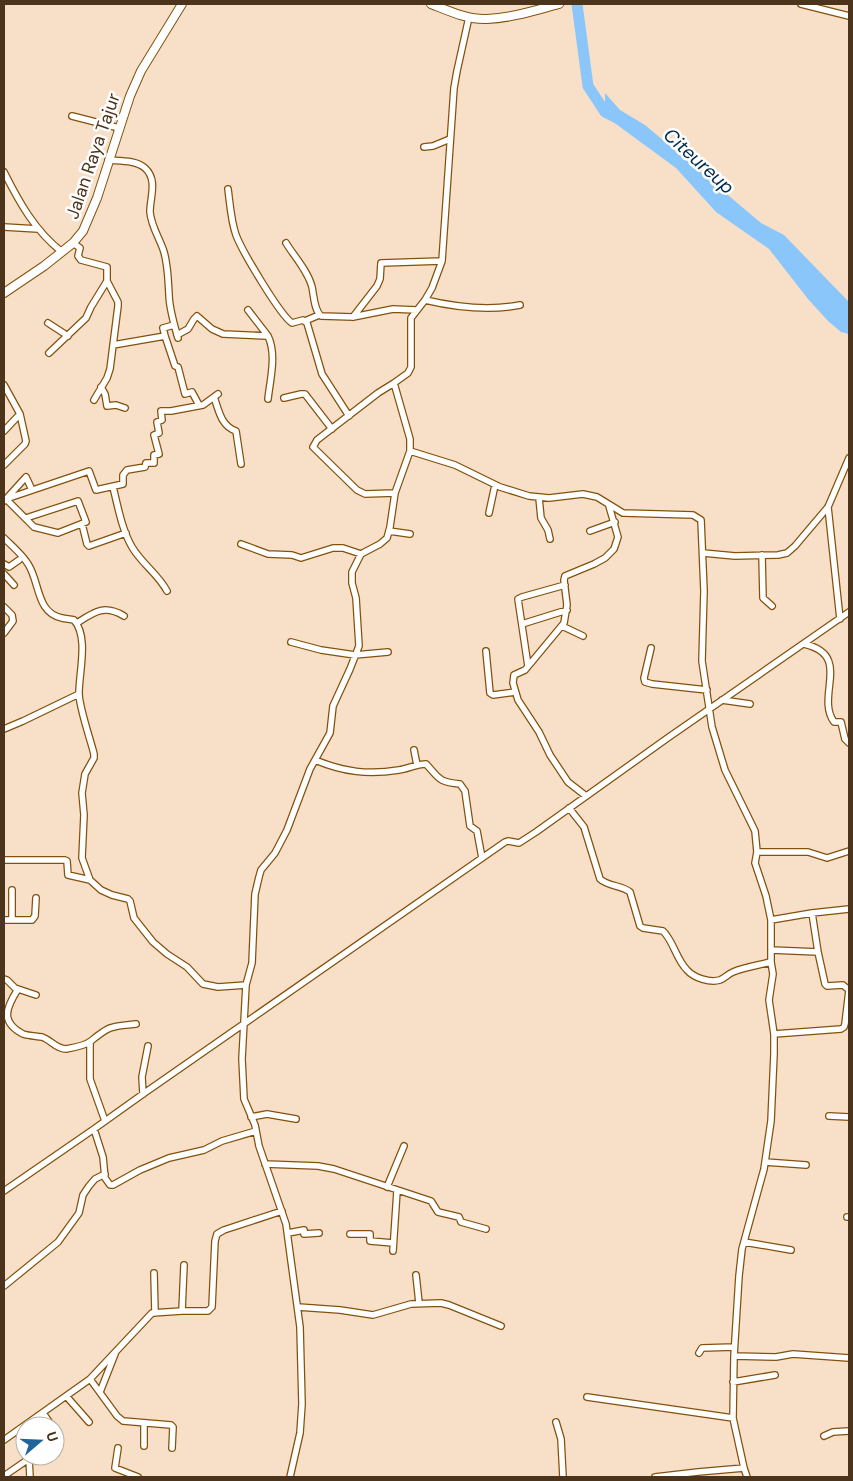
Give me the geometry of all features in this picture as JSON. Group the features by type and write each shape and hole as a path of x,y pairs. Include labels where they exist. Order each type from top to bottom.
{"main road":[{"name":"Jalan Raya Tajur","path":"4,292 62,252 73,243 83,230 91,215 119,128 141,71 182,4"},
{"path":"432,4 469,17 486,20 508,17 559,4"}],"street":[{"path":"802,4 849,16"},
{"path":"395,493 365,494 357,490 313,447 378,392 408,373 411,367 411,318 425,300 434,283 442,260 450,139 457,71 469,17"},
{"path":"72,116 119,128"},
{"path":"424,147 433,146 450,139"},
{"path":"108,160 138,164 144,167 151,177 152,195 150,212 165,257 169,296 177,336 188,329 198,316 212,329 223,334 268,336"},
{"path":"4,172 27,215 50,242 62,252"},
{"path":"228,189 236,236 245,255 281,311 292,323 305,321 319,315 324,317 353,316 394,309 416,310"},
{"path":"4,227 38,229"},
{"path":"49,353 86,318 90,307 107,281 108,269 106,266 81,260 78,256 80,248 73,243"},
{"path":"286,243 311,284 319,315"},
{"path":"353,316 377,286 380,279 380,263 442,260"},
{"path":"94,400 110,369 118,302 107,281"},
{"path":"425,300 464,306 502,307 520,305"},
{"path":"248,310 268,336 271,344 273,357 268,399"},
{"path":"305,321 322,374 349,416"},
{"path":"48,323 68,336"},
{"path":"174,325 163,328 170,355 175,366 178,367 185,394 192,392 199,405"},
{"path":"113,344 165,336"},
{"path":"290,1477 300,1433 302,1404 300,1327 288,1233 256,1131 244,1100 242,1059 246,985 252,963 256,884 261,870 275,853 287,830 315,760 330,733 333,706 356,655 358,637 356,598 352,583 352,572 361,554 380,544 386,538 389,531 395,493 410,452 410,439 394,383"},
{"path":"4,385 20,414 25,442 4,465"},
{"path":"101,387 105,394 106,405 116,405 125,408"},
{"path":"284,398 305,394 332,429"},
{"path":"5,500 89,471 96,490 123,484 127,470 145,467 146,463 154,463 154,454 159,454 154,436 159,433 157,422 162,420 161,411 171,411 203,404 216,395 222,420 227,427 236,431 241,464"},
{"path":"4,431 20,414"},
{"path":"410,452 455,465 494,485 539,498 583,494 597,497 623,513 696,516 701,520 704,590 702,661 712,728 731,786 755,831 756,870 766,896 771,920 771,962 773,974 769,1000 774,1034 771,1121 765,1162 744,1242 739,1276 734,1347 733,1418 747,1477"},
{"path":"703,553 782,555 791,550 828,507 849,458"},
{"path":"5,500 26,477 32,490"},
{"path":"489,513 494,485"},
{"path":"113,487 126,533 136,553 158,577 167,591"},
{"path":"539,498 541,518 548,530 550,539"},
{"path":"5,500 34,527 58,533 86,522 78,501 26,518"},
{"path":"586,796 568,782 563,775 515,692 513,683 514,676 524,671 562,626 567,610 564,580 567,574 584,569 610,554 617,543 618,536 610,506"},
{"path":"828,507 840,619"},
{"path":"590,531 614,522"},
{"path":"82,524 89,546 126,533"},
{"path":"389,531 410,534"},
{"path":"4,538 29,565 40,600 48,610 53,615 74,620 77,623 83,659 79,694 94,754 86,774 82,793 84,815 82,858 90,880 101,890 112,895 128,898 134,918 153,942 167,954 187,966 203,984 218,988 246,985"},
{"path":"241,544 268,554 300,558 333,548 343,548 361,554"},
{"path":"762,555 763,598 772,606"},
{"path":"4,564 9,567 19,560"},
{"path":"4,574 14,585"},
{"path":"528,666 517,602 520,598 565,585"},
{"path":"4,607 12,615 13,621 4,634"},
{"path":"77,623 90,614 106,610 117,612 124,616"},
{"path":"522,624 567,610"},
{"path":"4,1191 505,842 519,843 849,612"},
{"path":"562,626 583,636"},
{"path":"291,642 321,650 356,655 388,652"},
{"path":"804,644 813,645 828,654 834,661 835,674 830,703 831,714 834,722 841,722 845,740 849,743"},
{"path":"651,648 644,678 645,682 707,690"},
{"path":"486,651 490,693 493,695 515,692"},
{"path":"4,729 79,694"},
{"path":"722,700 750,704"},
{"path":"414,750 417,765"},
{"path":"315,760 343,770 364,772 402,770 426,764 442,782 460,784 465,791 470,826 477,831 482,858"},
{"path":"569,808 584,827 600,879 605,883 627,889 630,892 640,926 663,931 672,942 687,970 695,976 714,981 724,978 733,972 771,962"},
{"path":"757,852 808,852 827,858 849,852"},
{"path":"4,860 66,860 68,875 90,880"},
{"path":"12,890 12,920"},
{"path":"4,920 32,920 35,916 36,898"},
{"path":"771,920 849,909"},
{"path":"774,1034 840,1029 845,1024 849,990 843,985 828,986 826,984 818,952 812,913"},
{"path":"771,950 818,952"},
{"path":"4,979 15,988 36,995"},
{"path":"18,989 6,1008 5,1019 16,1030 48,1040 60,1048 67,1049 90,1042 110,1028 136,1024"},
{"path":"90,1042 90,1080 105,1121"},
{"path":"143,1094 142,1077 148,1046"},
{"path":"251,1117 267,1114 296,1119"},
{"path":"829,1116 849,1117"},
{"path":"94,1129 103,1157 105,1178 110,1185 116,1184 140,1170 169,1158 204,1150 222,1141 256,1131"},
{"path":"387,1188 404,1146"},
{"path":"765,1162 806,1165"},
{"path":"265,1164 327,1168 431,1201 438,1212 459,1218 461,1222 486,1229"},
{"path":"4,1286 58,1242 79,1213 83,1195 89,1186 95,1179 105,1174"},
{"path":"393,1251 397,1191"},
{"path":"4,1440 90,1379 146,1319 155,1313 208,1311 212,1307 215,1242 218,1234 224,1230 282,1211"},
{"path":"288,1233 304,1230 304,1234 319,1233"},
{"path":"350,1234 370,1234 370,1241 393,1243"},
{"path":"744,1242 791,1250"},
{"path":"182,1311 184,1265"},
{"path":"154,1273 155,1313"},
{"path":"416,1275 419,1303"},
{"path":"298,1307 373,1315 419,1303 449,1305 501,1326"},
{"path":"698,1352 702,1348 734,1347"},
{"path":"100,1392 117,1350"},
{"path":"734,1356 776,1357 793,1354 849,1358"},
{"path":"733,1382 775,1375"},
{"path":"90,1379 119,1418 127,1422 171,1425 173,1427 172,1448"},
{"path":"66,1397 89,1422"},
{"path":"586,1397 733,1418"},
{"path":"556,1422 561,1439 563,1477"},
{"path":"144,1423 144,1446"},
{"path":"824,1436 833,1432 849,1431"},
{"path":"118,1448 115,1468 138,1477"},
{"path":"4,1476 19,1466"},
{"path":"657,1477 744,1468"}],"water":[{"path":"605,93 620,110 645,125 761,223 784,235 849,302 849,334 841,332 828,321 808,299 769,249 716,212 676,168 605,116"}],"waterway":[{"name":"Citeureup","path":"577,4 588,86 605,112 617,118"}]}
